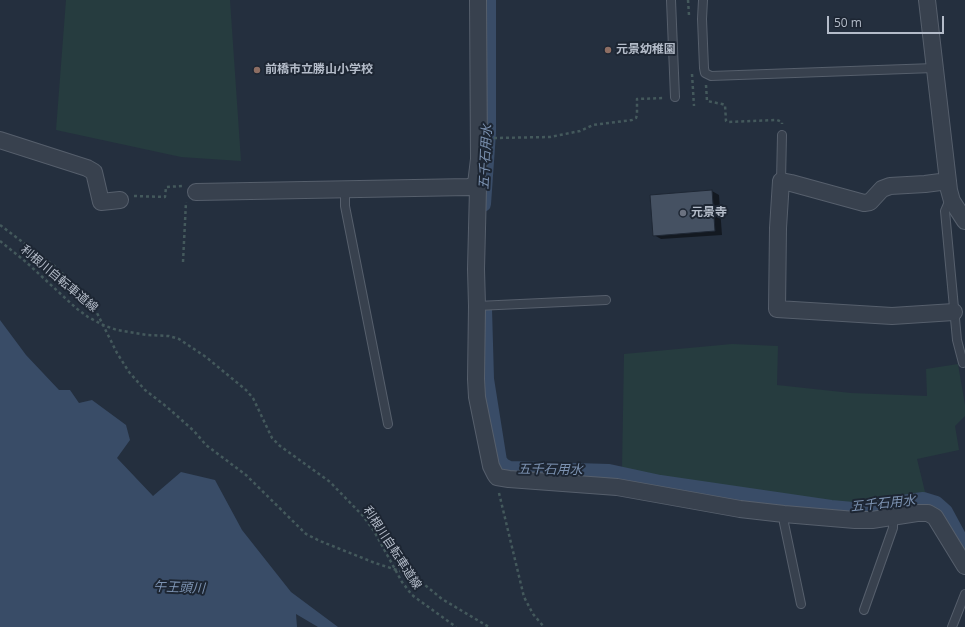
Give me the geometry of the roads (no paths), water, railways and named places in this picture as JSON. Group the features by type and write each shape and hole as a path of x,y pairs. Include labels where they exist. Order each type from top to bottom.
{"street":[{"path":"478,0 479,159 476,184 478,188 476,379 491,466 497,477 618,487 740,509 855,520 872,520 893,516 928,513 935,517 965,566"},
{"path":"927,0 948,181 952,201 965,221"},
{"path":"0,140 87,168 94,172 101,202 120,200"},
{"path":"948,181 890,186 882,189 870,202 864,203 805,186 781,181 778,228 777,309 892,316 954,312"},
{"path":"196,192 469,187 476,184"}],"lane":[{"path":"670,0 675,97"},
{"path":"703,0 702,19 704,68 707,75 934,68"},
{"path":"781,181 782,135"},
{"path":"345,189 345,206 388,424"},
{"path":"952,201 948,204 945,211 957,340 963,364"},
{"path":"477,306 606,300"},
{"path":"784,514 784,523 801,604"},
{"path":"864,610 893,528 893,516"},
{"path":"952,627 965,594"}],"water":[{"name":"午王頭川","path":"0,320 26,355 59,390 70,390 79,403 92,400 126,425 130,440 117,458 153,496 181,472 215,480 242,530 291,592 338,627 318,627 296,614 297,627 0,627"}],"waterway":[{"name":"五千石用水","path":"483,204 488,133 488,0"},
{"name":"五千石用水","path":"484,309 486,379 499,461 503,466 509,469 609,472 660,483 853,510 923,500 936,504 945,512 965,549"}],"place":[{"name":"元景幼稚園","path":"608,50"},
{"name":"前橋市立勝山小学校","path":"257,70"},
{"name":"元景寺","path":"683,213"}]}
